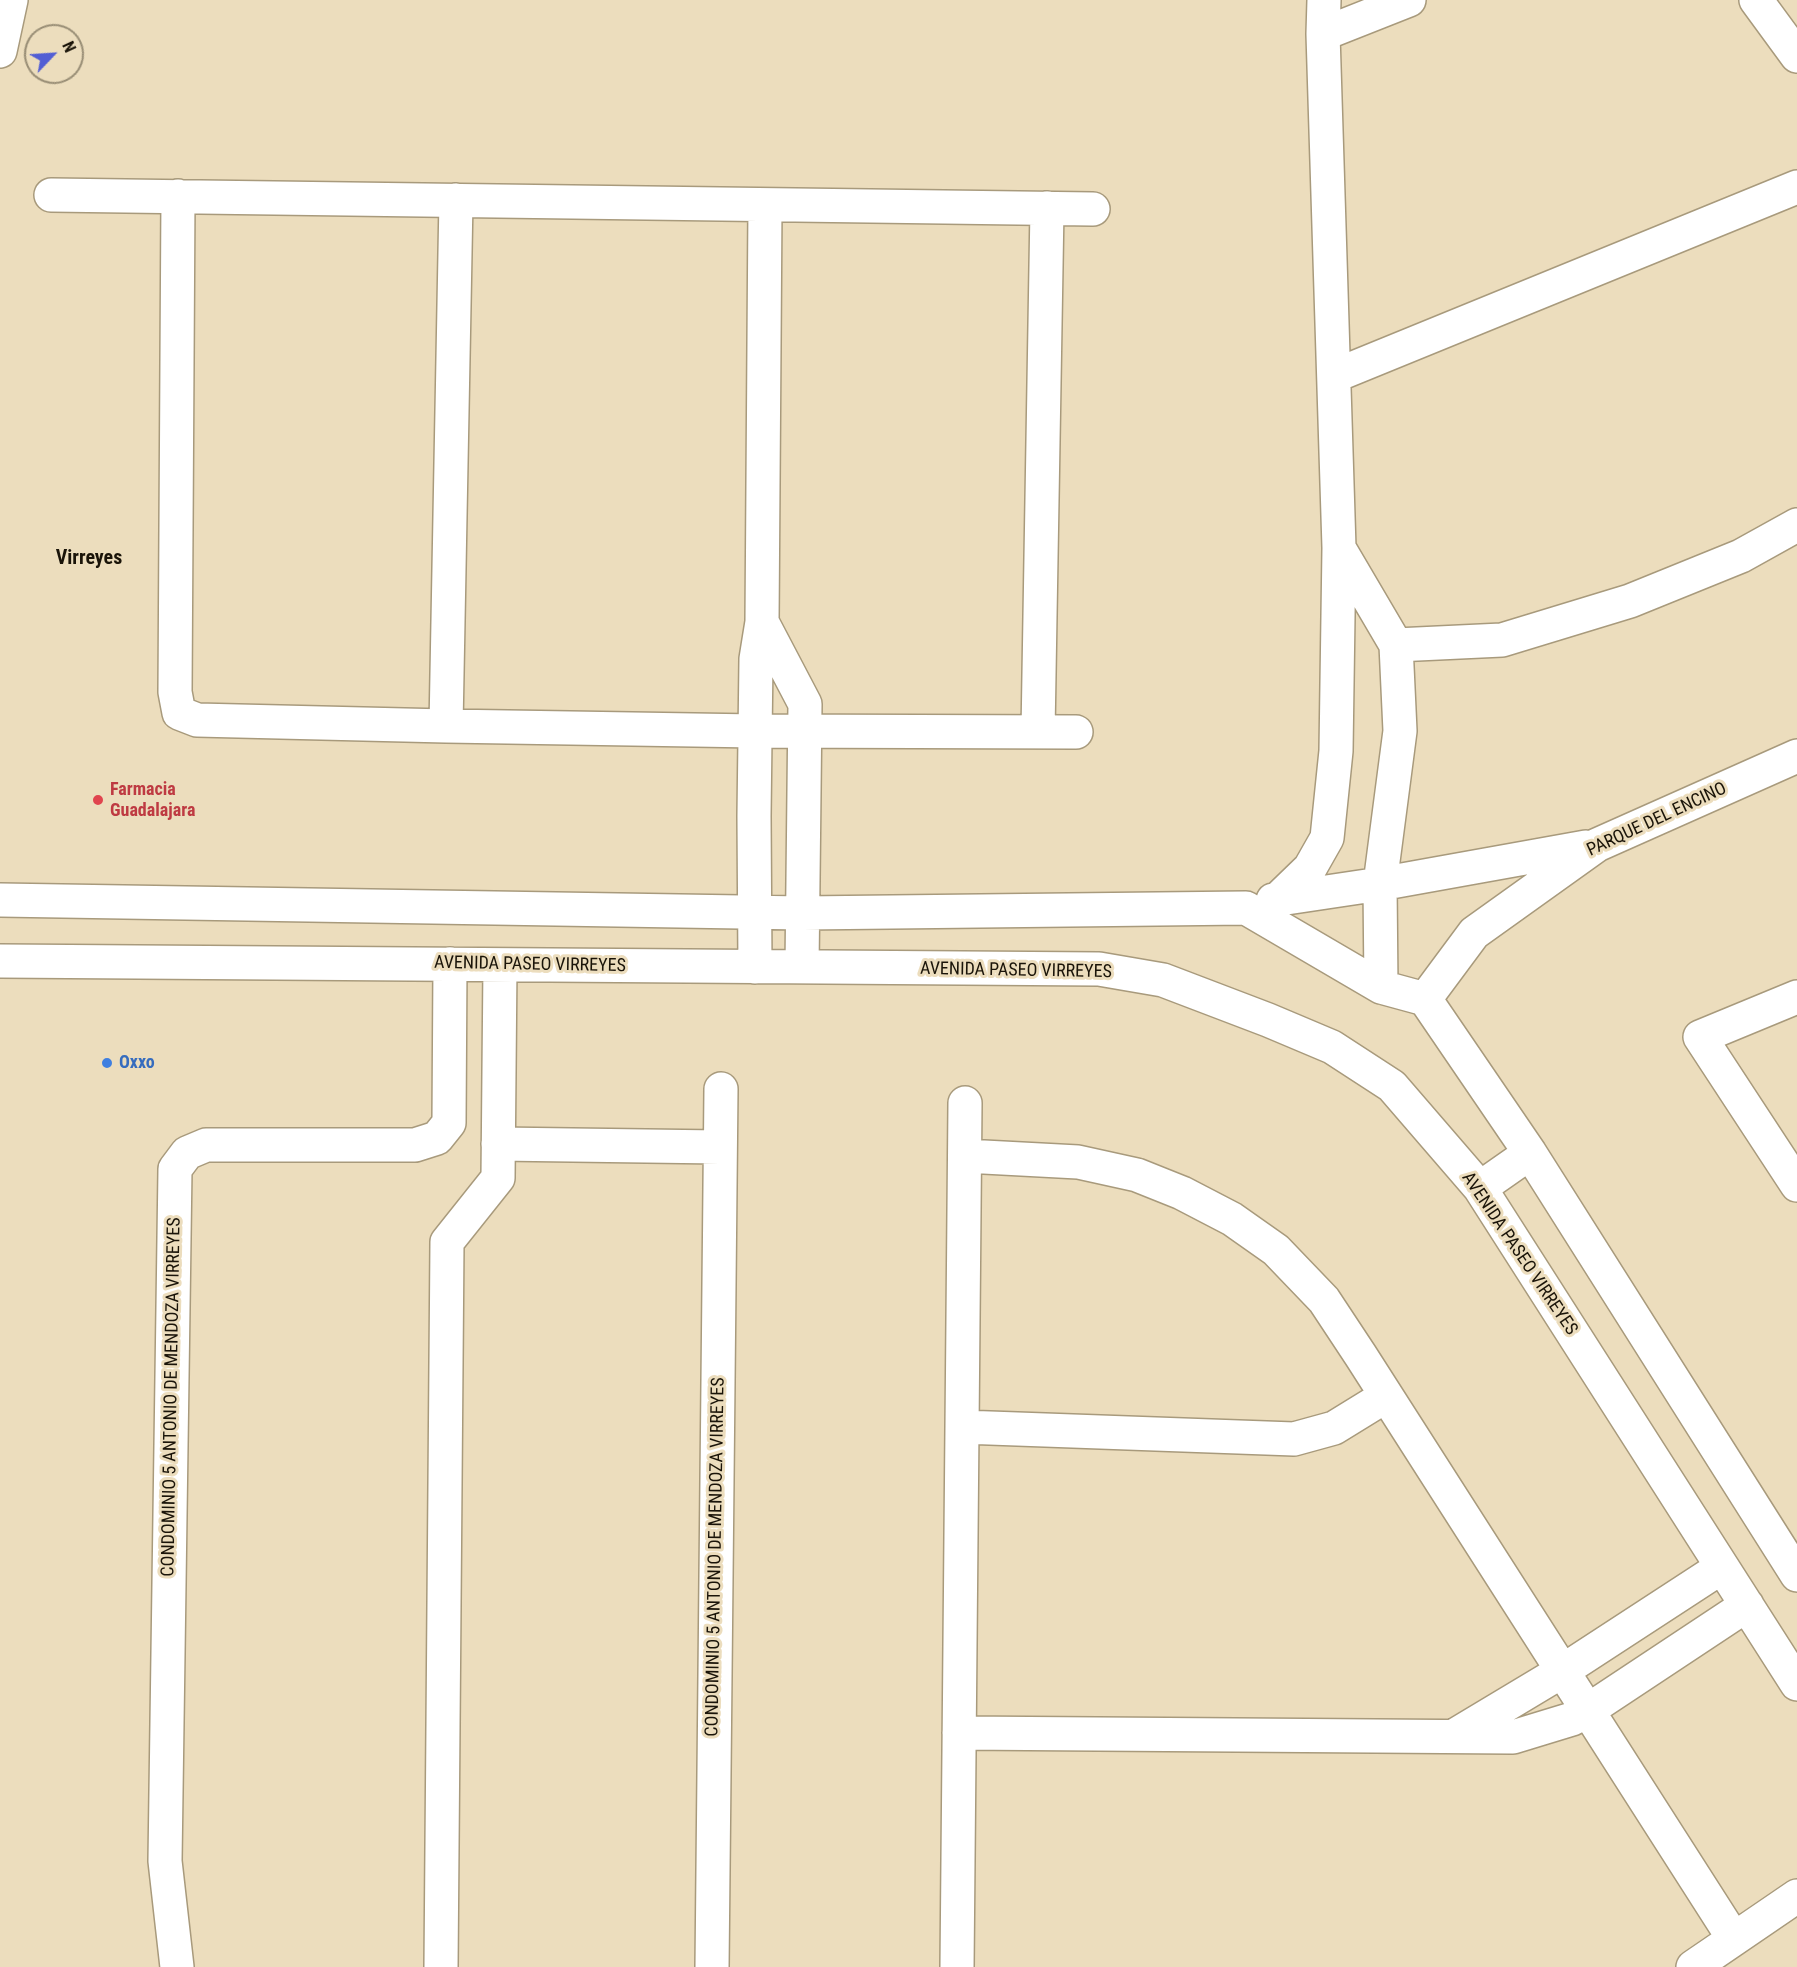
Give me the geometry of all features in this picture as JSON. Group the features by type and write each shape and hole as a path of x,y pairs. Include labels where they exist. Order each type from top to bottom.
{"street":[{"path":"0,51 11,0"},
{"path":"1279,898 1310,868 1327,838 1336,751 1339,548 1323,34 1324,0"},
{"path":"1323,34 1409,0"},
{"path":"1756,0 1797,56"},
{"path":"1334,376 1797,187"},
{"path":"51,195 1093,209"},
{"path":"178,196 175,692 179,713 197,720 446,726 756,732 804,730 1076,732"},
{"path":"446,726 456,200"},
{"path":"755,967 756,660 762,622 765,205"},
{"path":"1038,732 1047,208"},
{"path":"1396,645 1502,640 1630,601 1741,556 1797,525"},
{"path":"1339,548 1396,645 1400,731 1380,884 1381,987"},
{"path":"762,622 805,704 802,968"},
{"name":"PARQUE DEL ENCINO","path":"1425,999 1474,933 1597,845 1797,756"},
{"path":"0,900 756,913 1245,908 1279,898 1380,884 1597,845"},
{"path":"1245,908 1381,987 1425,999 1530,1153 1797,1575"},
{"name":"AVENIDA PASEO VIRREYES","path":"0,961 1099,969 1163,980 1268,1020 1341,1053 1392,1086 1480,1188 1797,1684"},
{"name":"CONDOMINIO 5 ANTONIO DE MENDOZA VIRREYES","path":"177,1967 165,1861 175,1169 187,1153 206,1145 415,1146 437,1138 449,1123 449,1072 467,1042 458,964"},
{"path":"441,1967 447,1242 498,1178 500,965"},
{"path":"1797,997 1700,1037 1797,1185"},
{"name":"CONDOMINIO 5 ANTONIO DE MENDOZA VIRREYES","path":"711,1967 721,1089"},
{"path":"957,1967 965,1103"},
{"path":"498,1144 720,1147"},
{"path":"1480,1188 1530,1153"},
{"path":"964,1156 1078,1162 1137,1175 1182,1193 1232,1219 1276,1250 1324,1300 1564,1670 1587,1711 1734,1939"},
{"path":"962,1427 1294,1439 1334,1428 1386,1396"},
{"path":"1454,1736 1564,1670 1722,1567"},
{"path":"959,1733 1513,1737 1572,1719 1587,1711 1747,1605"},
{"path":"1693,1967 1797,1896"}],"place":[{"name":"Farmacia Guadalajara","path":"98,800"},
{"name":"Oxxo","path":"107,1063"}],"district":[{"name":"Virreyes","path":"89,559"}]}
